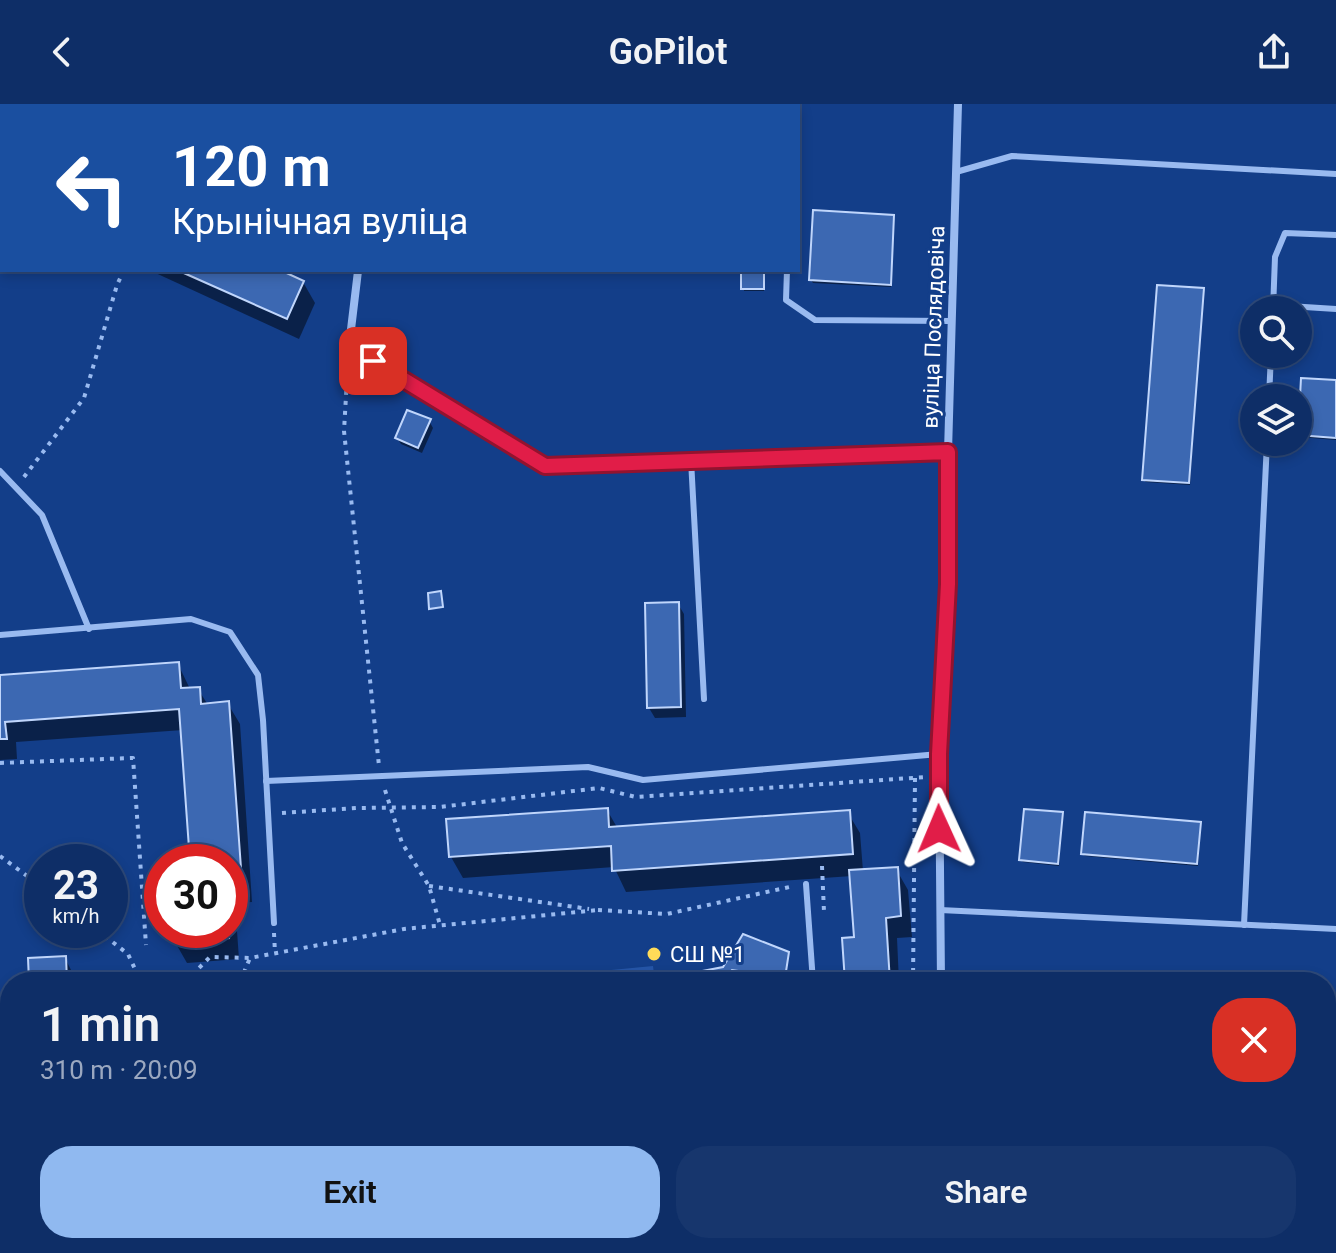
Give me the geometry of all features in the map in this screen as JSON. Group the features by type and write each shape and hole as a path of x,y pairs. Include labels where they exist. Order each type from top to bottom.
{"street":[{"name":"вуліца Послядовіча","path":"941,972 939,754 948,584 948,452 958,104"},
{"path":"357,272 349,346 545,466 948,452"}],"lane":[{"path":"956,172 1012,156 1336,174"},
{"path":"1273,296 1275,257 1285,233 1336,235"},
{"path":"787,272 786,300 815,320 951,321"},
{"path":"1312,309 1336,309"},
{"path":"1244,925 1266,456"},
{"path":"691,460 704,699"},
{"path":"0,471 42,515 89,629"},
{"path":"0,635 191,619 230,632 258,675 274,923"},
{"path":"266,781 588,767 643,780 939,754"},
{"path":"806,884 812,972"},
{"path":"940,910 1336,929"}],"path":[{"path":"17,486 84,398 123,272"},
{"path":"349,346 344,431 381,776 402,843 429,886 440,925"},
{"path":"0,763 133,758 144,916"},
{"path":"268,814 440,807 599,788 636,797 939,776"},
{"path":"913,972 915,778"},
{"path":"0,856 24,874"},
{"path":"429,886 598,910 667,914 822,882"},
{"path":"195,972 210,957 250,958 404,929 598,910"},
{"path":"120,948 128,954 136,972"},
{"path":"244,972 250,958"}],"shaded area":[{"path":"653,966 654,972 590,972"}],"building":[{"path":"813,210 894,215 891,285 809,280"},
{"path":"181,272 284,272 304,281 287,319"},
{"path":"741,272 764,272 764,289 741,289"},
{"path":"1157,285 1204,288 1189,483 1142,480"},
{"path":"1301,378 1336,380 1336,438 1312,436 1312,384 1301,384"},
{"path":"407,410 431,419 418,448 395,438"},
{"path":"441,591 443,607 429,609 428,593"},
{"path":"679,602 681,707 647,708 645,603"},
{"path":"179,662 181,688 200,687 201,704 229,701 239,844 189,844 179,709 5,722 7,739 0,739 0,675"},
{"path":"608,808 609,827 850,810 853,854 612,871 611,846 449,857 446,819"},
{"path":"1024,809 1063,812 1058,864 1019,860"},
{"path":"1085,812 1201,822 1197,864 1081,854"},
{"path":"898,867 901,916 886,918 889,972 844,972 842,938 854,937 849,870"},
{"path":"743,934 789,952 786,972 697,972 723,967"},
{"path":"66,956 67,972 29,972 28,958"}],"place":[{"name":"СШ №1","path":"654,954"}],"route":[{"path":"373,361 545,466 948,452 948,584 939,754 939,829"}]}
